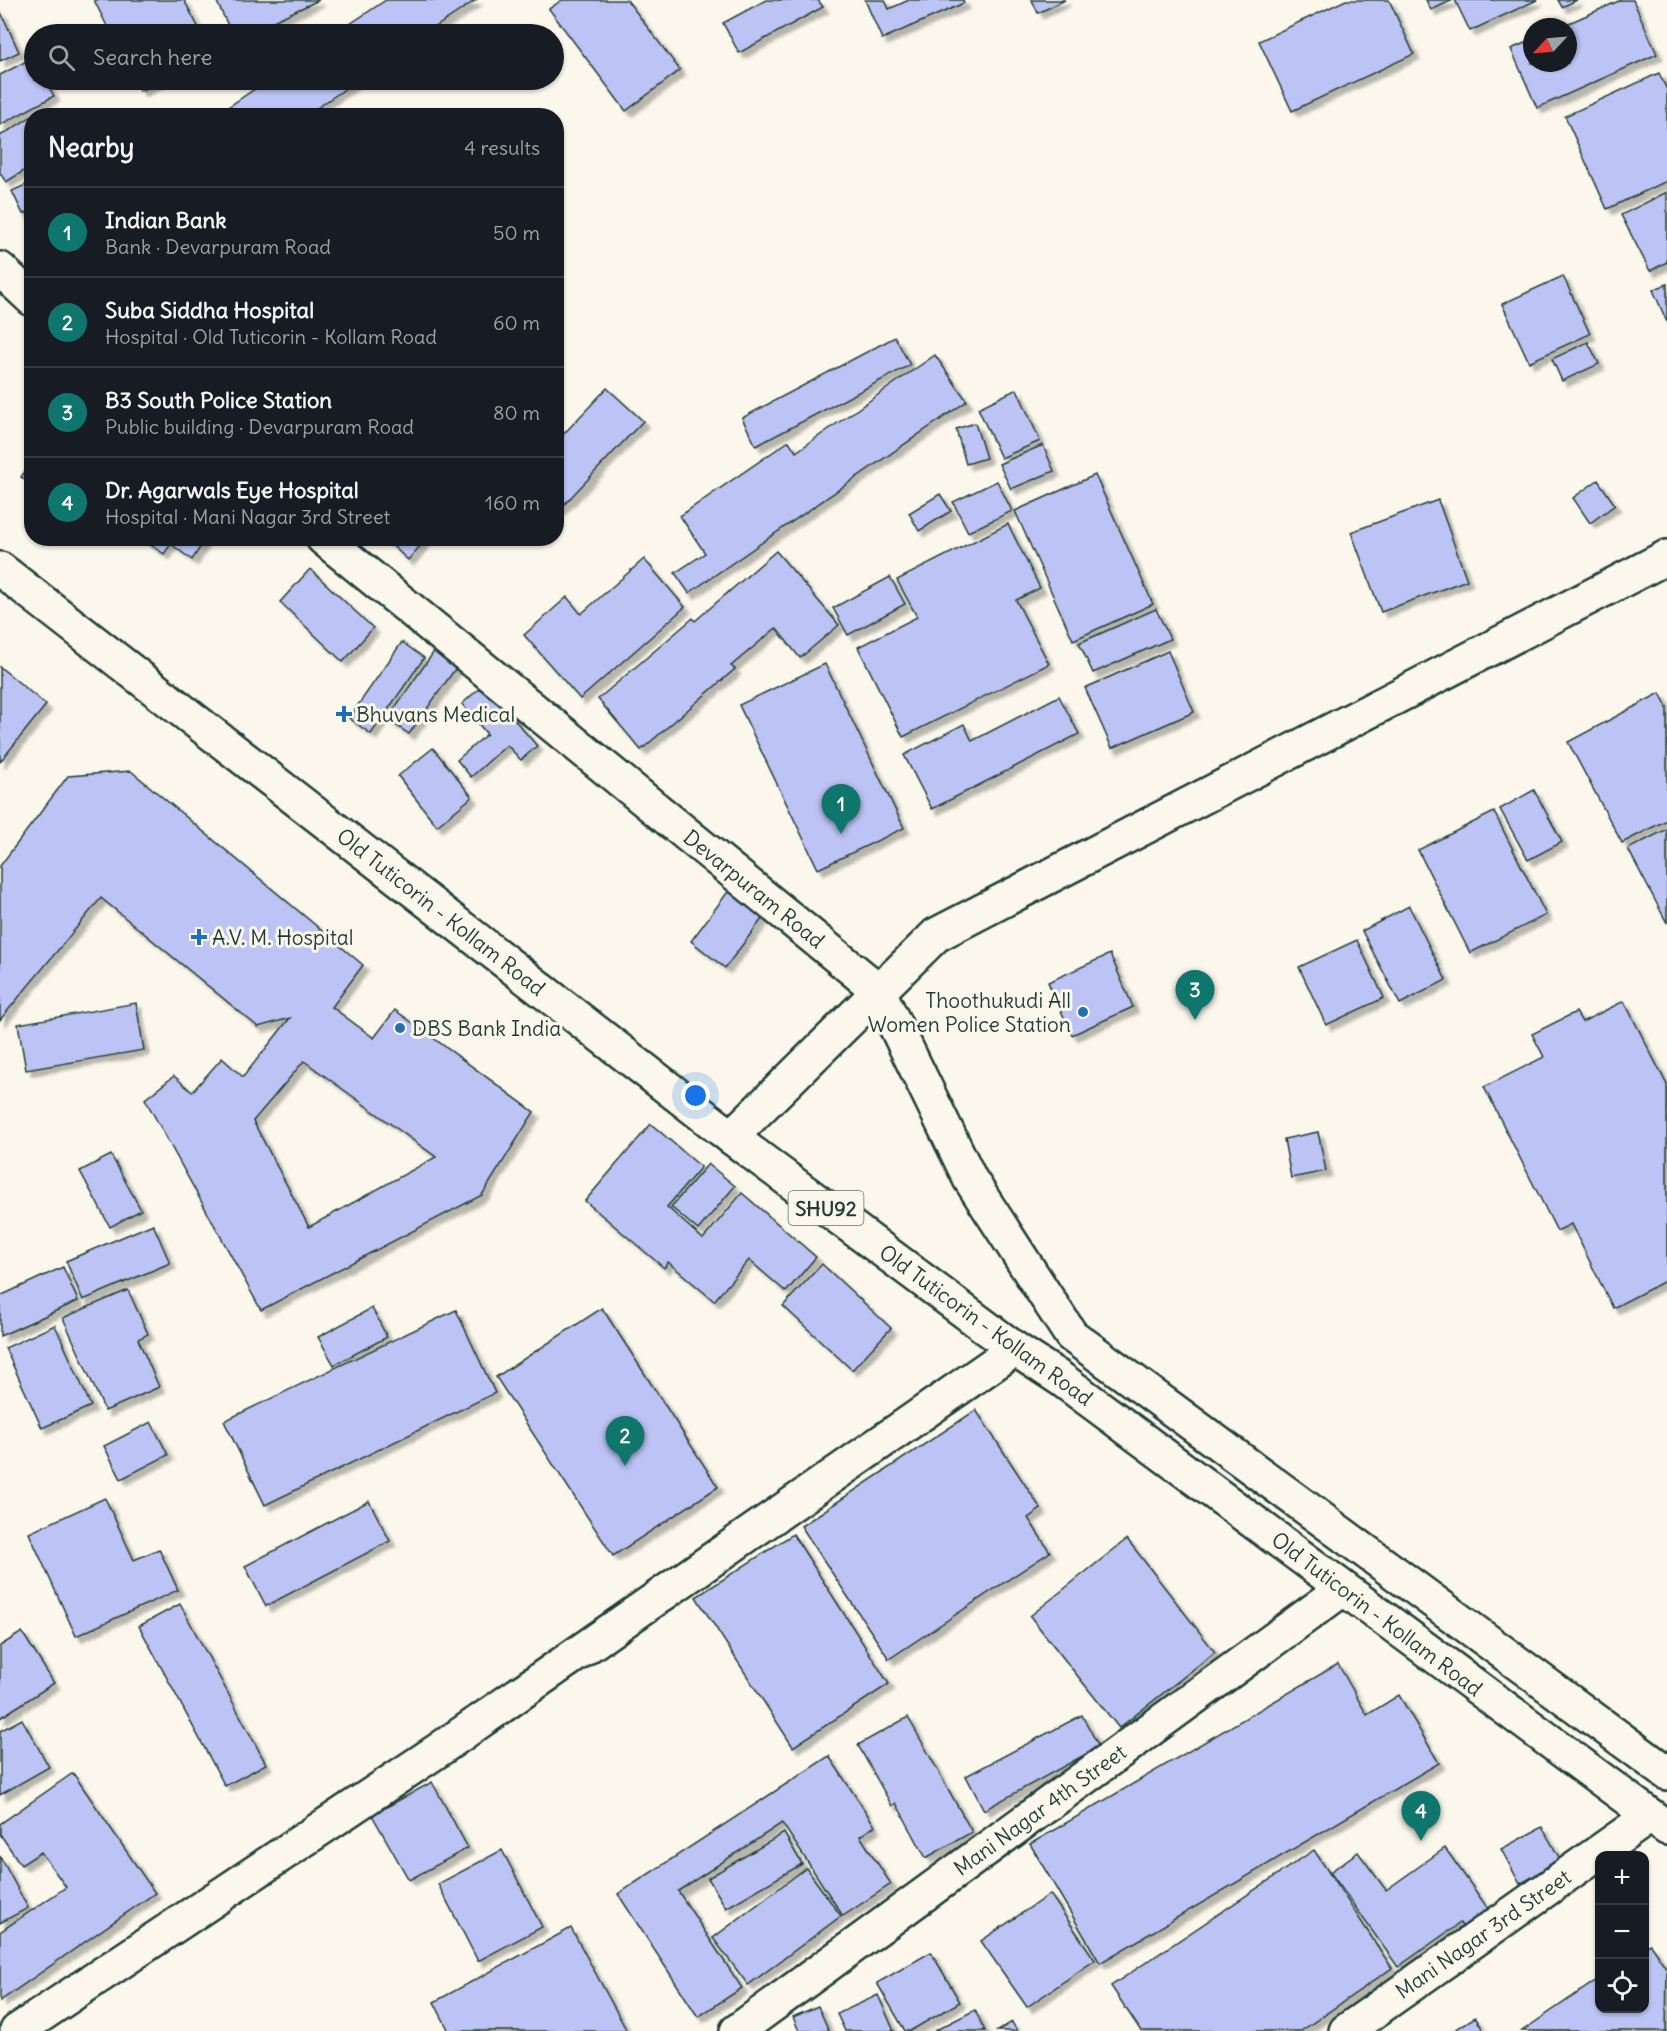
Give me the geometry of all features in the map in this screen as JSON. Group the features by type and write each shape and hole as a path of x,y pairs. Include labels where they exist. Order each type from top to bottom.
{"main road":[{"path":"0,269 24,292"},
{"name":"Devarpuram Road","path":"333,546 878,990 970,1179 1071,1335 1667,1773"},
{"path":"731,1137 936,934 1667,557"},
{"name":"Old Tuticorin - Kollam Road","path":"0,570 731,1137 1015,1349 1061,1379 1659,1822"},
{"path":"17,2031 447,1744 1015,1349"},
{"name":"Mani Nagar 4th Street","path":"737,2031 1343,1589"},
{"name":"Mani Nagar 3rd Street","path":"1346,2031 1659,1822"}],"building":[{"path":"94,0 184,0 197,24 106,24"},
{"path":"216,0 319,0 267,24 227,24"},
{"path":"386,0 476,0 440,24 350,24"},
{"path":"562,0 627,0 680,70 626,111 564,29 564,24 560,24 549,9"},
{"path":"766,0 818,0 823,7 739,53 723,23"},
{"path":"865,0 885,0 889,9 909,0 963,0 964,3 882,39"},
{"path":"1032,0 1065,0 1038,13"},
{"path":"1346,0 1389,0 1414,54 1292,111 1259,41"},
{"path":"1426,0 1453,0 1431,10"},
{"path":"1455,0 1537,0 1470,31"},
{"path":"1558,0 1577,0 1562,7"},
{"path":"1621,0 1633,0 1657,54 1537,108 1511,49 1523,44 1523,72 1577,72 1577,19"},
{"path":"0,10 19,52 0,61"},
{"path":"24,62 24,90 51,90 54,96 32,108 24,108 24,112 0,125 0,75"},
{"path":"1659,73 1667,90 1667,181 1607,209 1565,116"},
{"path":"253,90 343,90 317,108 227,108"},
{"path":"24,121 24,171 6,182 0,173 0,136"},
{"path":"24,186 24,214 23,214 12,191"},
{"path":"1667,192 1667,262 1650,271 1621,215"},
{"path":"1563,276 1590,334 1529,362 1502,304"},
{"path":"1667,284 1667,322 1653,290"},
{"path":"895,337 910,365 756,446 742,418"},
{"path":"1588,342 1599,364 1562,381 1552,359"},
{"path":"935,355 967,401 689,593 675,573 705,553 680,516 789,441 796,452"},
{"path":"607,388 643,421 564,505 564,434"},
{"path":"1017,389 1040,441 1001,458 978,408"},
{"path":"975,423 986,458 966,464 956,429"},
{"path":"1043,445 1054,471 1011,489 999,464"},
{"path":"1095,475 1153,604 1073,640 1015,511"},
{"path":"1598,480 1615,505 1590,523 1573,498"},
{"path":"997,481 1012,511 968,532 953,502"},
{"path":"940,494 951,511 919,531 909,513"},
{"path":"1438,500 1467,580 1381,612 1351,532"},
{"path":"1008,524 1040,588 1016,600 1049,664 903,737 858,647 917,617 897,580"},
{"path":"152,546 170,546 164,554"},
{"path":"174,546 201,546 192,560"},
{"path":"393,546 420,546 408,560"},
{"path":"776,551 839,625 800,658 776,628 731,666 735,669 641,750 598,699 693,618 695,621"},
{"path":"644,559 685,607 580,699 524,635 567,597 581,614"},
{"path":"310,569 373,628 343,662 280,602"},
{"path":"890,577 905,604 848,635 833,608"},
{"path":"1156,609 1170,639 1093,673 1079,643"},
{"path":"402,642 424,658 371,734 349,718"},
{"path":"440,643 463,658 409,734 387,719"},
{"path":"1168,651 1194,712 1112,748 1085,688"},
{"path":"825,664 904,828 818,869 739,705"},
{"path":"0,667 46,705 0,762"},
{"path":"484,684 537,746 521,760 507,745 471,777 457,760 487,734 462,704"},
{"path":"1660,693 1667,707 1667,820 1622,843 1568,742"},
{"path":"1059,696 1079,734 932,809 904,755 964,724 972,741"},
{"path":"433,748 472,797 437,826 398,776"},
{"path":"131,771 363,965 332,1007 374,1038 395,1010 534,1112 482,1195 261,1310 145,1099 174,1076 192,1092 222,1058 243,1077 290,1018 258,1027 101,898 0,1020 0,866 68,776","holes":["304,1061 436,1157 309,1227 253,1121"]},
{"path":"1534,790 1562,842 1528,860 1500,809"},
{"path":"1494,812 1546,915 1470,953 1418,850"},
{"path":"1667,829 1667,923 1628,849"},
{"path":"736,881 771,907 725,968 691,941"},
{"path":"1409,906 1446,980 1400,1004 1362,931"},
{"path":"1357,940 1384,998 1326,1025 1299,967"},
{"path":"1110,954 1133,1007 1072,1035 1048,982"},
{"path":"1624,1001 1667,1085 1667,1280 1613,1308 1571,1224 1557,1231 1484,1087 1544,1057 1532,1034 1576,1012 1582,1022"},
{"path":"136,1003 144,1050 26,1070 18,1024"},
{"path":"651,1124 701,1167 667,1207 703,1239 742,1193 816,1257 786,1292 749,1260 714,1301 668,1262 664,1268 585,1201"},
{"path":"1318,1132 1326,1171 1291,1178 1284,1139"},
{"path":"111,1155 141,1210 110,1227 80,1171"},
{"path":"708,1164 735,1186 698,1230 671,1207"},
{"path":"153,1224 170,1263 83,1300 66,1261"},
{"path":"822,1264 891,1328 852,1370 783,1306"},
{"path":"63,1267 78,1301 0,1336 0,1296"},
{"path":"128,1290 148,1334 138,1339 159,1387 105,1411 63,1318"},
{"path":"372,1308 387,1337 334,1365 318,1337"},
{"path":"602,1308 718,1487 613,1556 496,1377"},
{"path":"456,1310 495,1393 265,1505 224,1421"},
{"path":"55,1325 91,1406 42,1428 5,1348"},
{"path":"976,1410 1041,1509 1028,1518 1050,1552 889,1659 801,1526"},
{"path":"151,1422 168,1455 121,1479 104,1446"},
{"path":"105,1498 134,1560 159,1549 178,1590 76,1636 29,1533"},
{"path":"369,1501 390,1541 266,1606 245,1566"},
{"path":"793,1534 889,1684 793,1747 696,1597"},
{"path":"1127,1539 1215,1652 1119,1728 1030,1616"},
{"path":"180,1604 266,1764 225,1786 139,1626"},
{"path":"22,1632 54,1683 0,1718 0,1646"},
{"path":"1338,1664 1367,1715 1399,1695 1439,1763 1100,1963 1030,1844"},
{"path":"1082,1715 1099,1747 984,1810 966,1776"},
{"path":"908,1717 972,1832 926,1858 896,1803 892,1806 858,1745"},
{"path":"22,1719 49,1767 0,1795 0,1731"},
{"path":"829,1756 875,1826 860,1836 891,1884 843,1916 782,1823 678,1891 742,1988 698,2017 618,1894"},
{"path":"73,1773 155,1893 0,2001 0,1932 66,1887 41,1852 21,1865 0,1834 0,1824"},
{"path":"432,1782 468,1848 409,1880 372,1815"},
{"path":"1542,1827 1561,1861 1520,1884 1501,1849"},
{"path":"784,1833 802,1864 726,1908 708,1878"},
{"path":"1445,1848 1489,1910 1463,1928 1460,1923 1398,1967 1330,1872 1358,1852 1386,1890"},
{"path":"502,1850 542,1927 478,1961 438,1884"},
{"path":"1314,1850 1392,1968 1301,2031 1141,2031 1111,1986"},
{"path":"0,1856 28,1908 0,1923"},
{"path":"806,1868 841,1916 748,1985 713,1938"},
{"path":"1050,1894 1095,1960 1027,2007 981,1941"},
{"path":"571,1928 627,2031 449,2031 434,2002"},
{"path":"1649,1945 1667,1969 1666,2031 1522,2031 1595,1981 1595,2013 1649,2013"},
{"path":"931,1952 960,2002 910,2031 905,2031 877,1983"},
{"path":"878,1995 894,2031 845,2031 837,2014"},
{"path":"818,2006 829,2031 799,2031 793,2017"},
{"path":"975,2010 985,2031 934,2031"},
{"path":"1475,2017 1484,2031 1453,2031"},
{"path":"1012,2022 1017,2031 997,2031"}],"place":[{"name":"Bhuvans Medical","path":"344,714"},
{"name":"Indian Bank","path":"841,834"},
{"name":"A.V. M. Hospital","path":"199,937"},
{"name":"Thoothukudi All Women Police Station","path":"1083,1012"},
{"name":"B3 South Police Station","path":"1195,1020"},
{"name":"DBS Bank India","path":"400,1028"},
{"name":"Suba Siddha Hospital","path":"625,1466"},
{"name":"Dr. Agarwals Eye Hospital","path":"1421,1841"}]}
